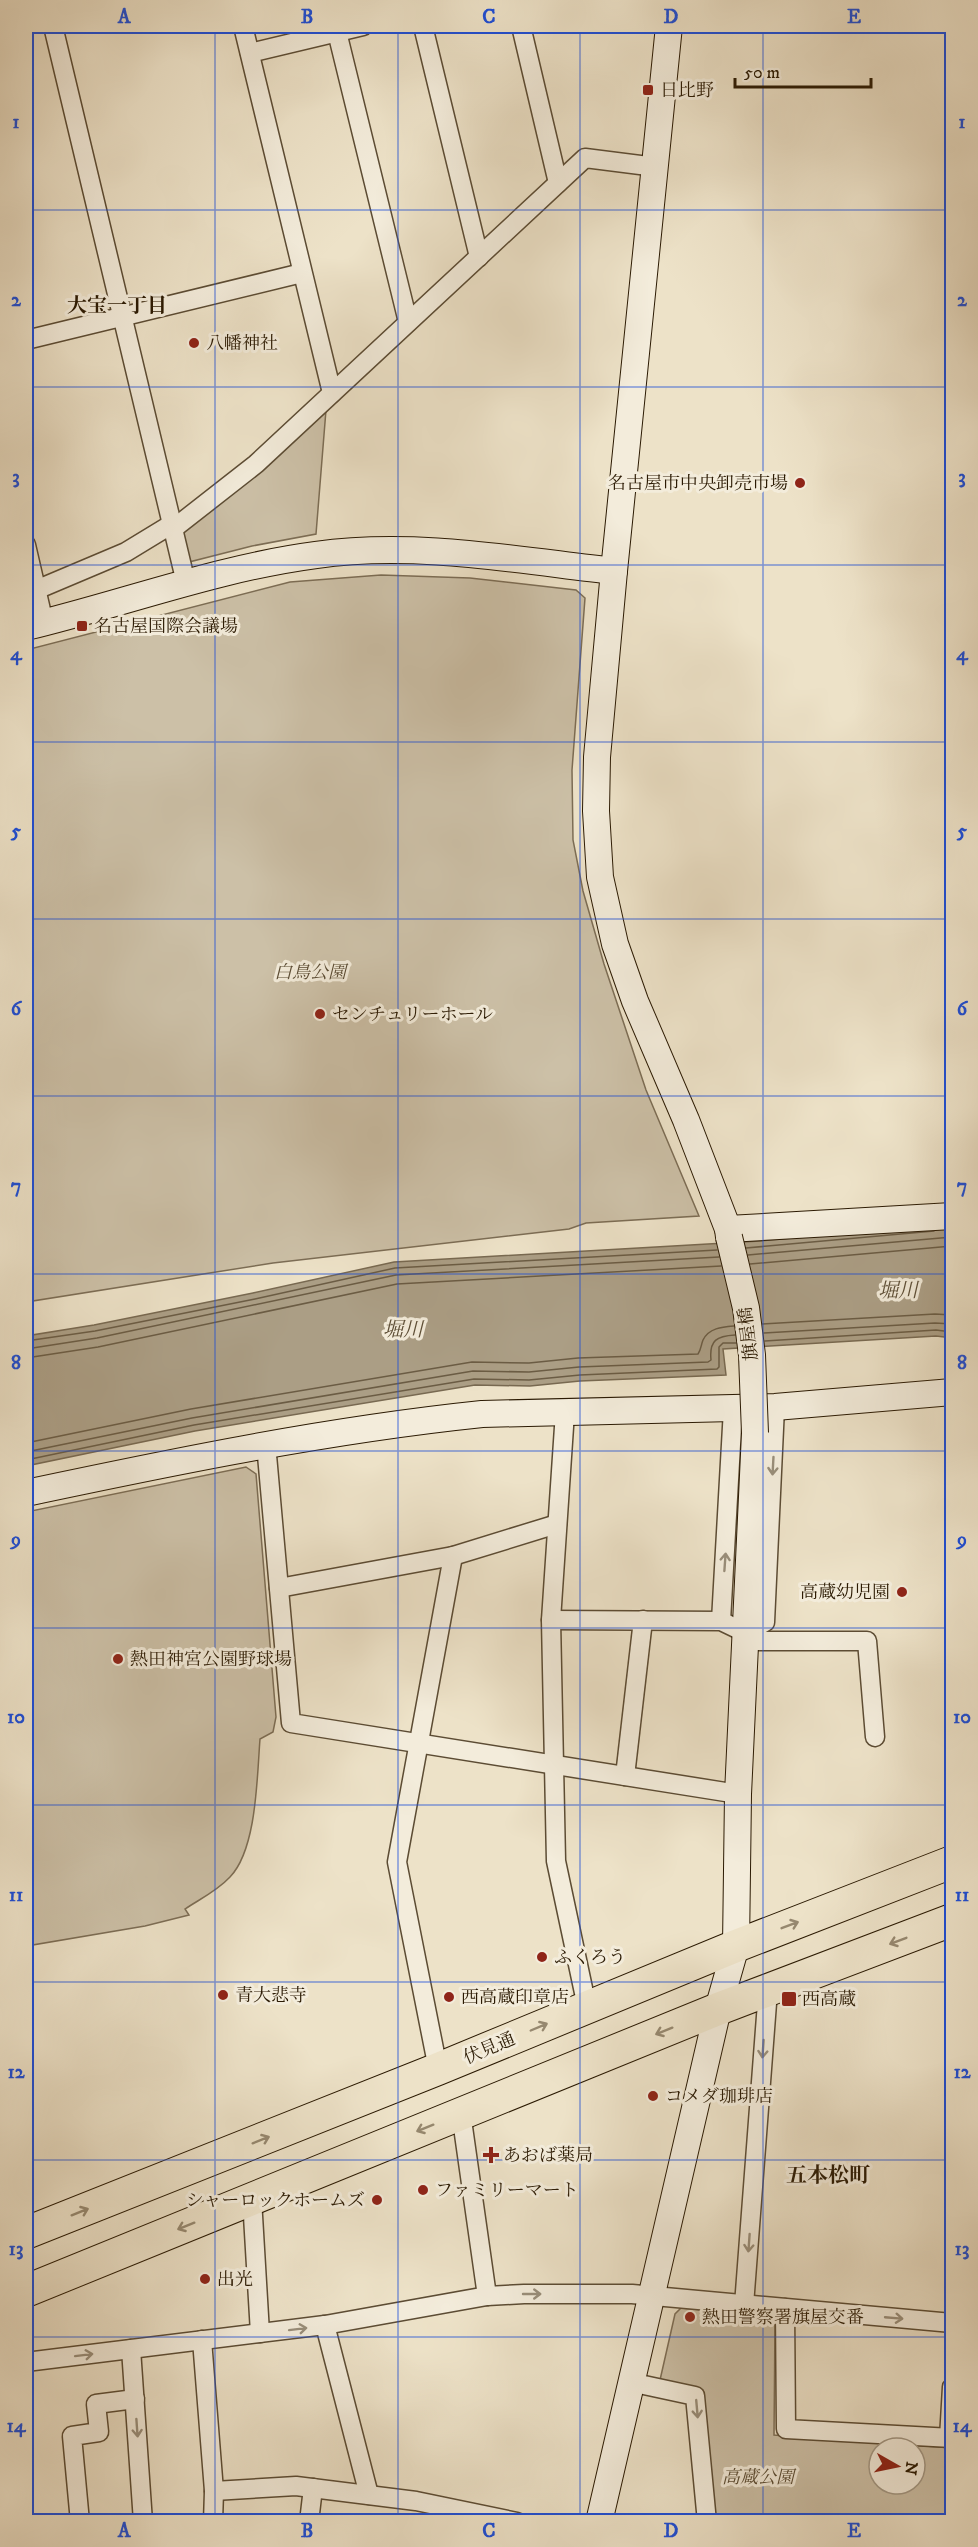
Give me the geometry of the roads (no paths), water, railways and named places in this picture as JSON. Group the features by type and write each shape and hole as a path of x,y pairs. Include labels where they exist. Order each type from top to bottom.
{"highway":[{"name":"伏見通","path":"26,2233 438,2069 736,1946 952,1862"},
{"path":"26,2291 718,2009 952,1920"}],"street":[{"path":"54,26 186,583"},
{"path":"243,26 332,393"},
{"path":"250,53 363,26"},
{"path":"423,26 479,257"},
{"path":"521,26 558,183"},
{"name":"旗屋橋","path":"599,2522 718,2009 736,1946 738,1794 752,1632 755,1433 752,1355 746,1308 728,1233 686,1120 634,1001 615,944 600,877 596,811 597,757 614,571 669,26"},
{"path":"337,32 408,322"},
{"path":"36,590 126,552 173,526 256,464 585,158 656,167"},
{"path":"26,340 302,273"},
{"path":"26,545 36,590 35,625 256,565 316,555 365,551 469,555 614,571"},
{"path":"728,1233 952,1216"},
{"path":"26,1493 266,1444 436,1419 482,1414 775,1407 952,1392"},
{"path":"752,1632 775,1407"},
{"path":"721,1621 733,1409"},
{"path":"565,1412 551,1620 556,1861 587,2007"},
{"path":"266,1444 291,1723 738,1794"},
{"path":"279,1588 453,1556 557,1524"},
{"path":"438,2069 397,1862 453,1556"},
{"path":"551,1620 721,1621 752,1632 867,1641 875,1737"},
{"path":"625,1776 643,1620"},
{"path":"744,2305 768,1990"},
{"path":"461,2114 487,2296"},
{"path":"252,2199 260,2333"},
{"path":"26,2362 325,2325 487,2296 632,2294 952,2323"},
{"path":"785,2308 786,2429 951,2438 952,2387"},
{"path":"325,2325 369,2495"},
{"path":"202,2340 214,2491 213,2522"},
{"path":"131,2349 143,2522"},
{"path":"630,2382 695,2396 706,2522"},
{"path":"81,2522 72,2436 99,2432 96,2404 135,2399"},
{"path":"214,2491 296,2486 416,2501 517,2522"},
{"path":"309,2522 312,2488"}],"water":[{"name":"堀川","path":"952,1224 952,1338 936,1336 723,1349 726,1375 580,1381 530,1386 475,1385 195,1431 26,1466 26,1336 94,1325 394,1262 760,1241"}],"place":[{"name":"日比野","path":"648,90"},
{"name":"八幡神社","path":"194,343"},
{"name":"名古屋市中央卸売市場","path":"800,483"},
{"name":"名古屋国際会議場","path":"82,626"},
{"name":"センチュリーホール","path":"320,1014"},
{"name":"高蔵幼児園","path":"902,1592"},
{"name":"熱田神宮公園野球場","path":"118,1659"},
{"name":"ふくろう","path":"542,1957"},
{"name":"青大悲寺","path":"223,1995"},
{"name":"西高蔵印章店","path":"449,1997"},
{"name":"西高蔵","path":"789,1999"},
{"name":"コメダ珈琲店","path":"653,2096"},
{"name":"あおば薬局","path":"491,2155"},
{"name":"ファミリーマート","path":"423,2190"},
{"name":"シャーロックホームズ","path":"377,2200"},
{"name":"出光","path":"205,2279"},
{"name":"熱田警察署旗屋交番","path":"690,2317"}],"district":[{"name":"大宝一丁目","path":"117,305"},
{"name":"五本松町","path":"828,2175"}],"park label":[{"name":"白鳥公園","path":"310,972"},
{"name":"高蔵公園","path":"758,2477"}]}
